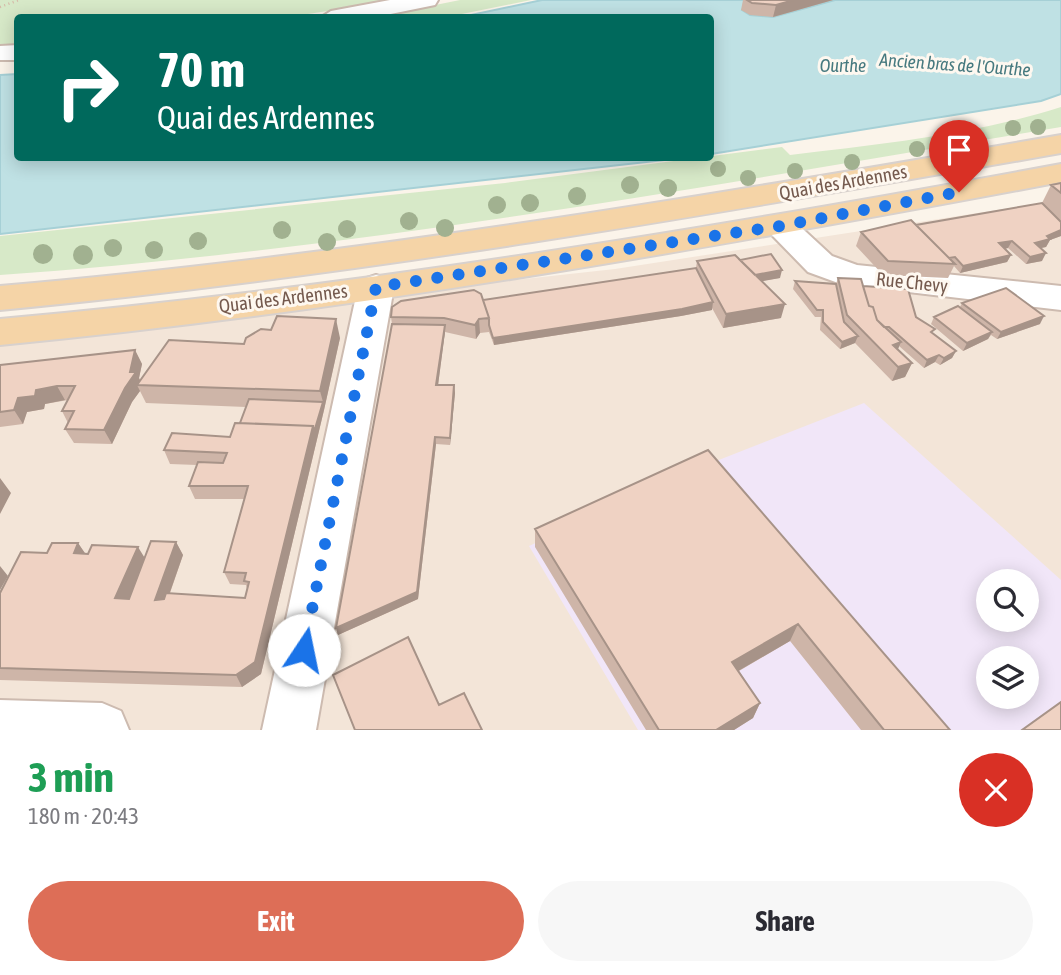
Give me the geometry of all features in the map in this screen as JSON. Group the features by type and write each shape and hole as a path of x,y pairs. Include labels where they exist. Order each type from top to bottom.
{"main road":[{"name":"Quai des Ardennes","path":"0,298 371,257 572,228 1061,144"},
{"name":"Quai des Ardennes","path":"0,332 376,287 780,226 1061,173"}],"street":[{"path":"352,14 427,0"},
{"name":"Rue Chevy","path":"780,226 820,264 853,276 1061,298"},
{"path":"289,730 376,287"},
{"path":"0,727 102,730"}],"path":[{"path":"0,7 19,0"}],"shaded area":[{"path":"1061,200 1061,730 0,730 0,336 615,269"},
{"path":"864,403 1061,580 1061,730 638,730 529,546 706,465"}],"green space":[{"path":"0,0 399,0 308,14 14,14 14,44 0,46"},
{"path":"460,0 531,0 462,14 391,14"},
{"path":"1061,107 1061,127 664,193 399,233 133,264 0,275 0,236 505,183 674,161 714,161 714,156 782,147 790,155 961,132"}],"water":[{"name":"Ourthe","path":"542,0 748,0 742,10 750,15 773,17 835,0 1061,0 1061,94 1041,101 714,154 714,14 476,14"},
{"path":"14,74 14,161 655,161 0,234 0,75"}],"building":[{"path":"747,0 794,0 776,5 752,3"},
{"path":"1061,183 1061,193 1051,185"},
{"path":"1042,203 1061,222 1061,230 1047,236 1050,239 1035,243 1046,253 1030,257 1012,241 999,243 1011,255 963,266 955,257 949,258 916,225"},
{"path":"911,220 955,264 888,261 861,232"},
{"path":"771,254 782,270 755,275 740,260"},
{"path":"735,255 785,304 726,314 697,261"},
{"path":"696,268 713,302 493,338 483,300"},
{"path":"838,278 861,279 869,306 873,307 877,320 901,342 893,345 912,363 898,367 847,315"},
{"path":"795,281 836,284 844,322 858,336 842,342 823,322 823,310 817,310"},
{"path":"863,286 908,289 916,317 935,329 931,332 956,351 944,358 939,355 927,360 877,320"},
{"path":"1006,288 1044,316 1001,332 962,303"},
{"path":"474,290 481,294 489,318 479,319 475,325 444,318 391,317 392,307 401,301"},
{"path":"958,306 992,332 967,343 934,317"},
{"path":"277,316 336,319 320,391 137,385 169,340 244,344 246,338 261,329 271,330"},
{"path":"392,324 445,325 436,385 454,385 450,438 435,437 417,592 336,628"},
{"path":"135,350 130,372 136,372 104,430 65,429 74,411 62,411 75,386 36,390 35,396 18,398 14,410 0,412 0,365"},
{"path":"249,399 323,402 314,432 313,426 240,423"},
{"path":"235,423 313,426 255,662 236,675 0,668 0,593 21,552 47,553 52,543 78,543 74,553 88,554 92,545 138,547 115,598 129,599 151,541 176,542 155,600 164,599 166,593 245,598 249,582 244,581 246,573 224,572 248,486 189,486 198,462 223,463 227,453 164,450 172,433 230,437"},
{"path":"708,450 950,730 884,730 798,624 732,662 760,703 716,730 659,730 535,529"},
{"path":"408,637 439,705 464,693 482,730 355,730 333,675"},
{"path":"1061,702 1061,730 1022,730"}],"route":[{"path":"304,650 376,287 780,226 959,192"}],"water label":[{"name":"Ancien bras de l'Ourthe","path":"955,65"}]}
